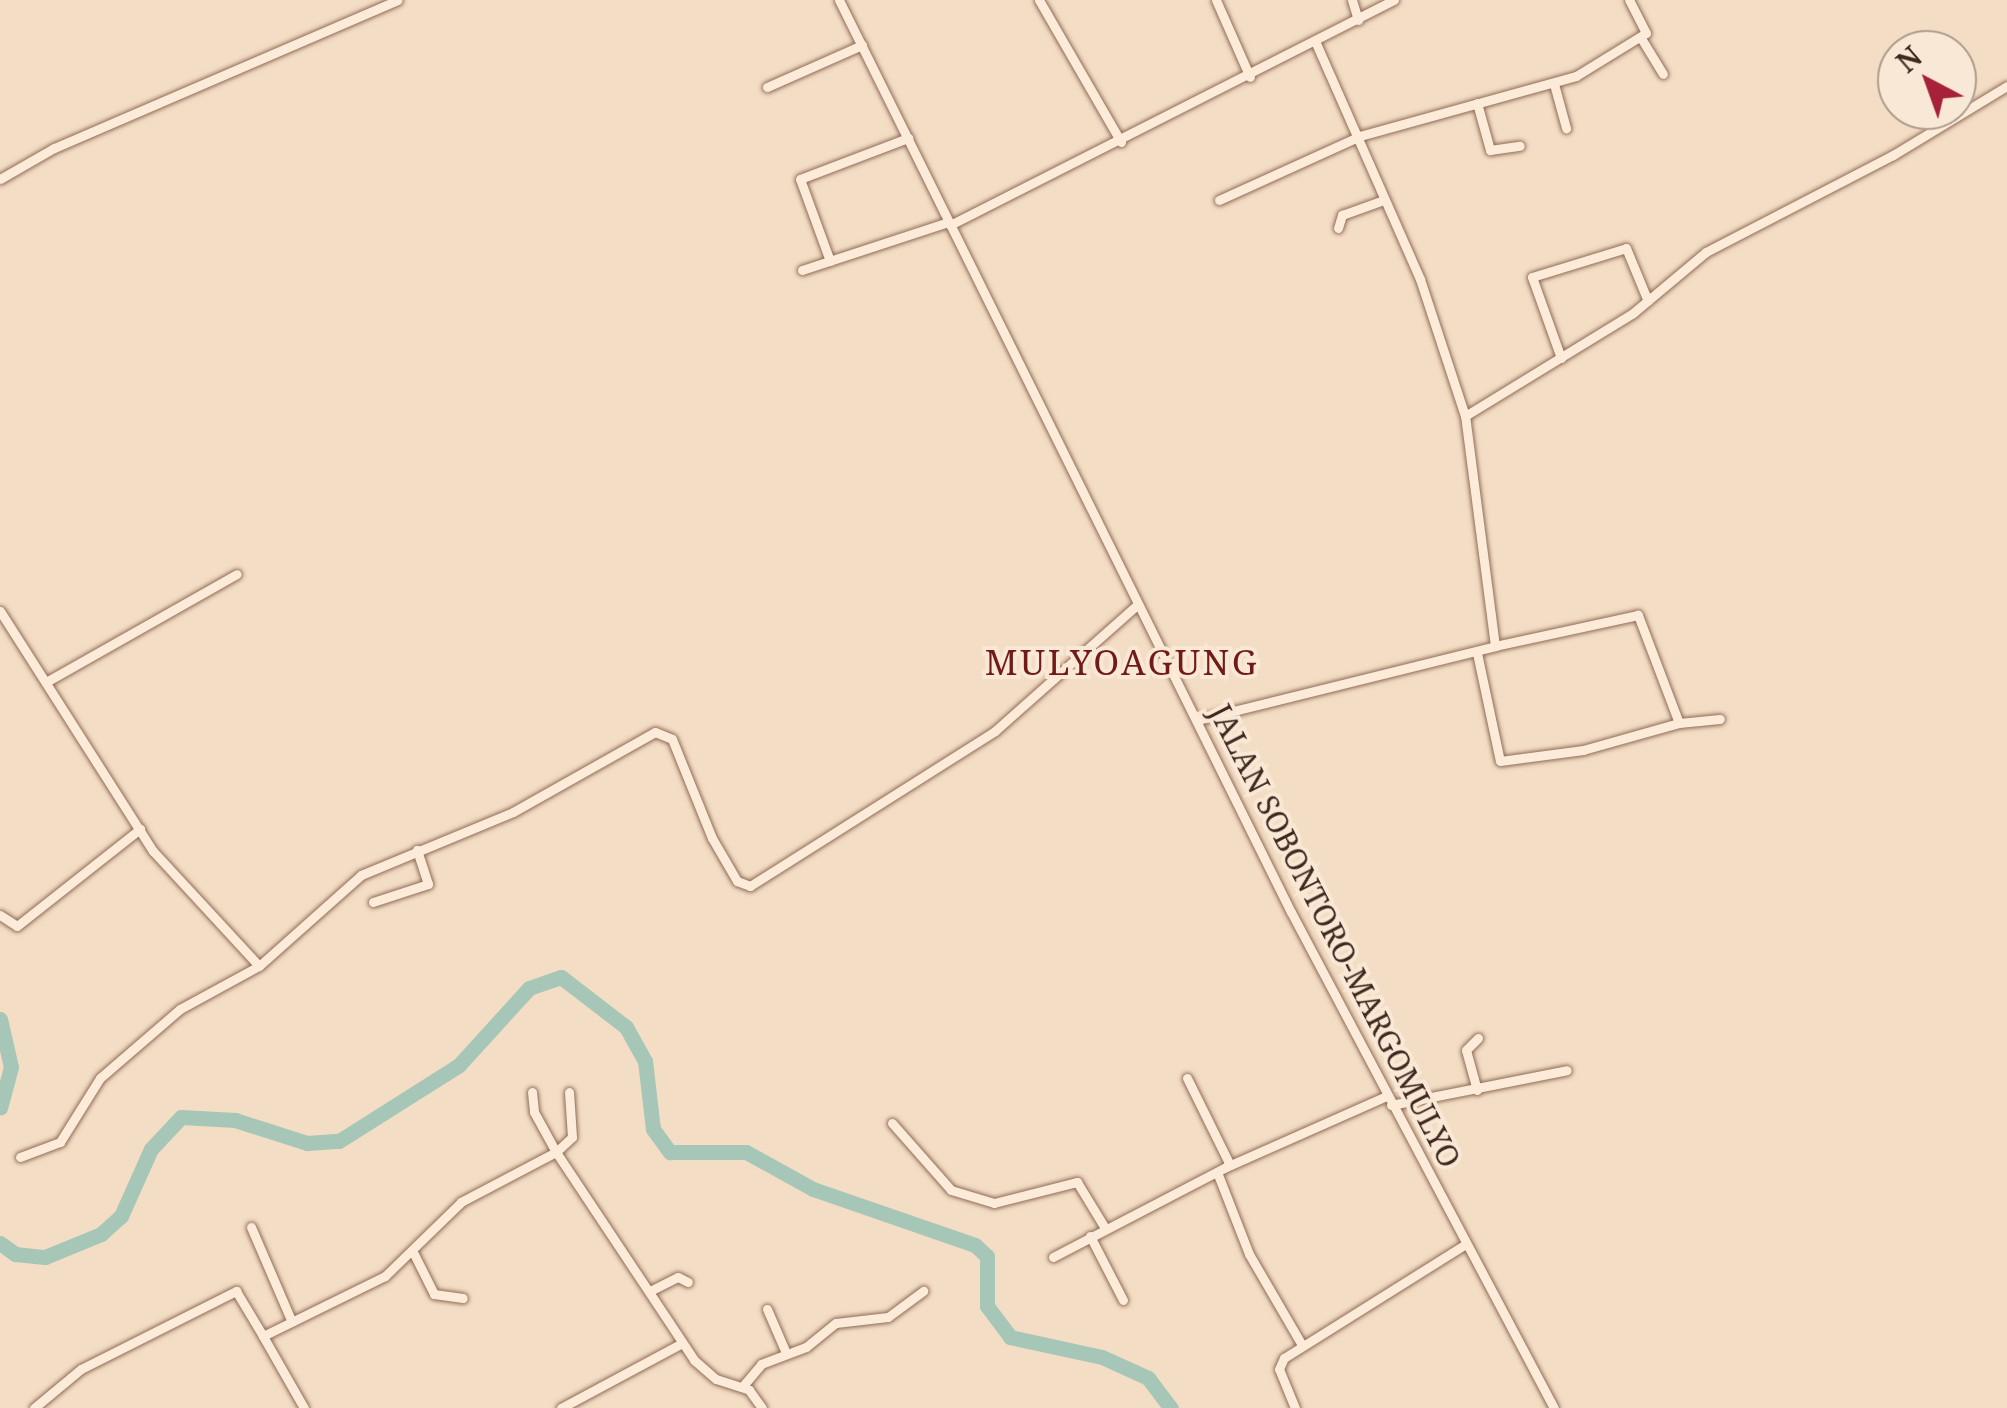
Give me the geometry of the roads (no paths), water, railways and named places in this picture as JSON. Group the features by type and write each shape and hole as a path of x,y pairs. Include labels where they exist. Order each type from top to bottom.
{"street":[{"path":"0,179 54,148 397,0"},
{"name":"JALAN SOBONTORO-MARGOMULYO","path":"839,0 1137,606 1388,1101 1554,1408"},
{"path":"1040,0 1121,142"},
{"path":"1216,0 1250,77"},
{"path":"1352,0 1358,20"},
{"path":"802,270 949,224 1121,142 1394,0"},
{"path":"1220,200 1360,136 1554,84 1641,38 1646,30 1630,0"},
{"path":"1641,38 1663,74"},
{"path":"1316,43 1420,279 1464,416 1495,646"},
{"path":"767,87 862,45"},
{"path":"1554,84 1566,128"},
{"path":"1464,416 1648,301 1706,252 1851,176 2007,86"},
{"path":"1477,103 1490,150 1520,146"},
{"path":"830,261 800,179 908,138"},
{"path":"1338,228 1337,218 1384,200"},
{"path":"1561,358 1532,277 1626,248 1648,301"},
{"path":"46,682 237,574"},
{"path":"20,1156 60,1142 100,1078 180,1008 258,966 354,881 416,850 513,812 579,770 660,731 675,745 702,818 730,869 750,886 995,731 1137,606"},
{"path":"0,611 140,829 258,966"},
{"path":"1197,720 1638,614 1680,723"},
{"path":"1477,653 1500,762 1584,750 1680,723 1720,719"},
{"path":"0,915 16,926 140,829"},
{"path":"373,902 428,884 416,850"},
{"path":"1477,1090 1466,1050 1478,1038"},
{"path":"1052,1257 1216,1172 1388,1101 1477,1090 1567,1070"},
{"path":"1187,1078 1230,1166"},
{"path":"532,1092 534,1112 556,1152 682,1343 705,1372 742,1386 762,1408"},
{"path":"263,1336 414,1254 461,1202 556,1152 573,1135 569,1092"},
{"path":"892,1123 951,1190 994,1203 1076,1182 1104,1228"},
{"path":"1216,1172 1249,1254 1302,1345"},
{"path":"251,1227 292,1322"},
{"path":"1090,1236 1123,1300"},
{"path":"1295,1408 1279,1369 1302,1345 1466,1244"},
{"path":"414,1254 436,1296 463,1298"},
{"path":"650,1291 678,1277 688,1282"},
{"path":"34,1408 81,1369 237,1291 304,1408"},
{"path":"742,1386 760,1364 806,1347 836,1323 888,1317 923,1291"},
{"path":"767,1308 786,1353"},
{"path":"561,1408 682,1343"}],"waterway":[{"path":"0,1243 15,1254 45,1257 101,1234 121,1216 151,1149 181,1117 235,1120 307,1143 339,1141 459,1065 529,988 561,977 626,1027 645,1061 653,1129 670,1152 746,1152 813,1189 975,1245 987,1256 987,1306 1010,1337 1102,1357 1148,1378 1171,1408"},
{"path":"0,1019 11,1067 0,1108"}],"district":[{"name":"MULYOAGUNG","path":"1122,662"}]}
